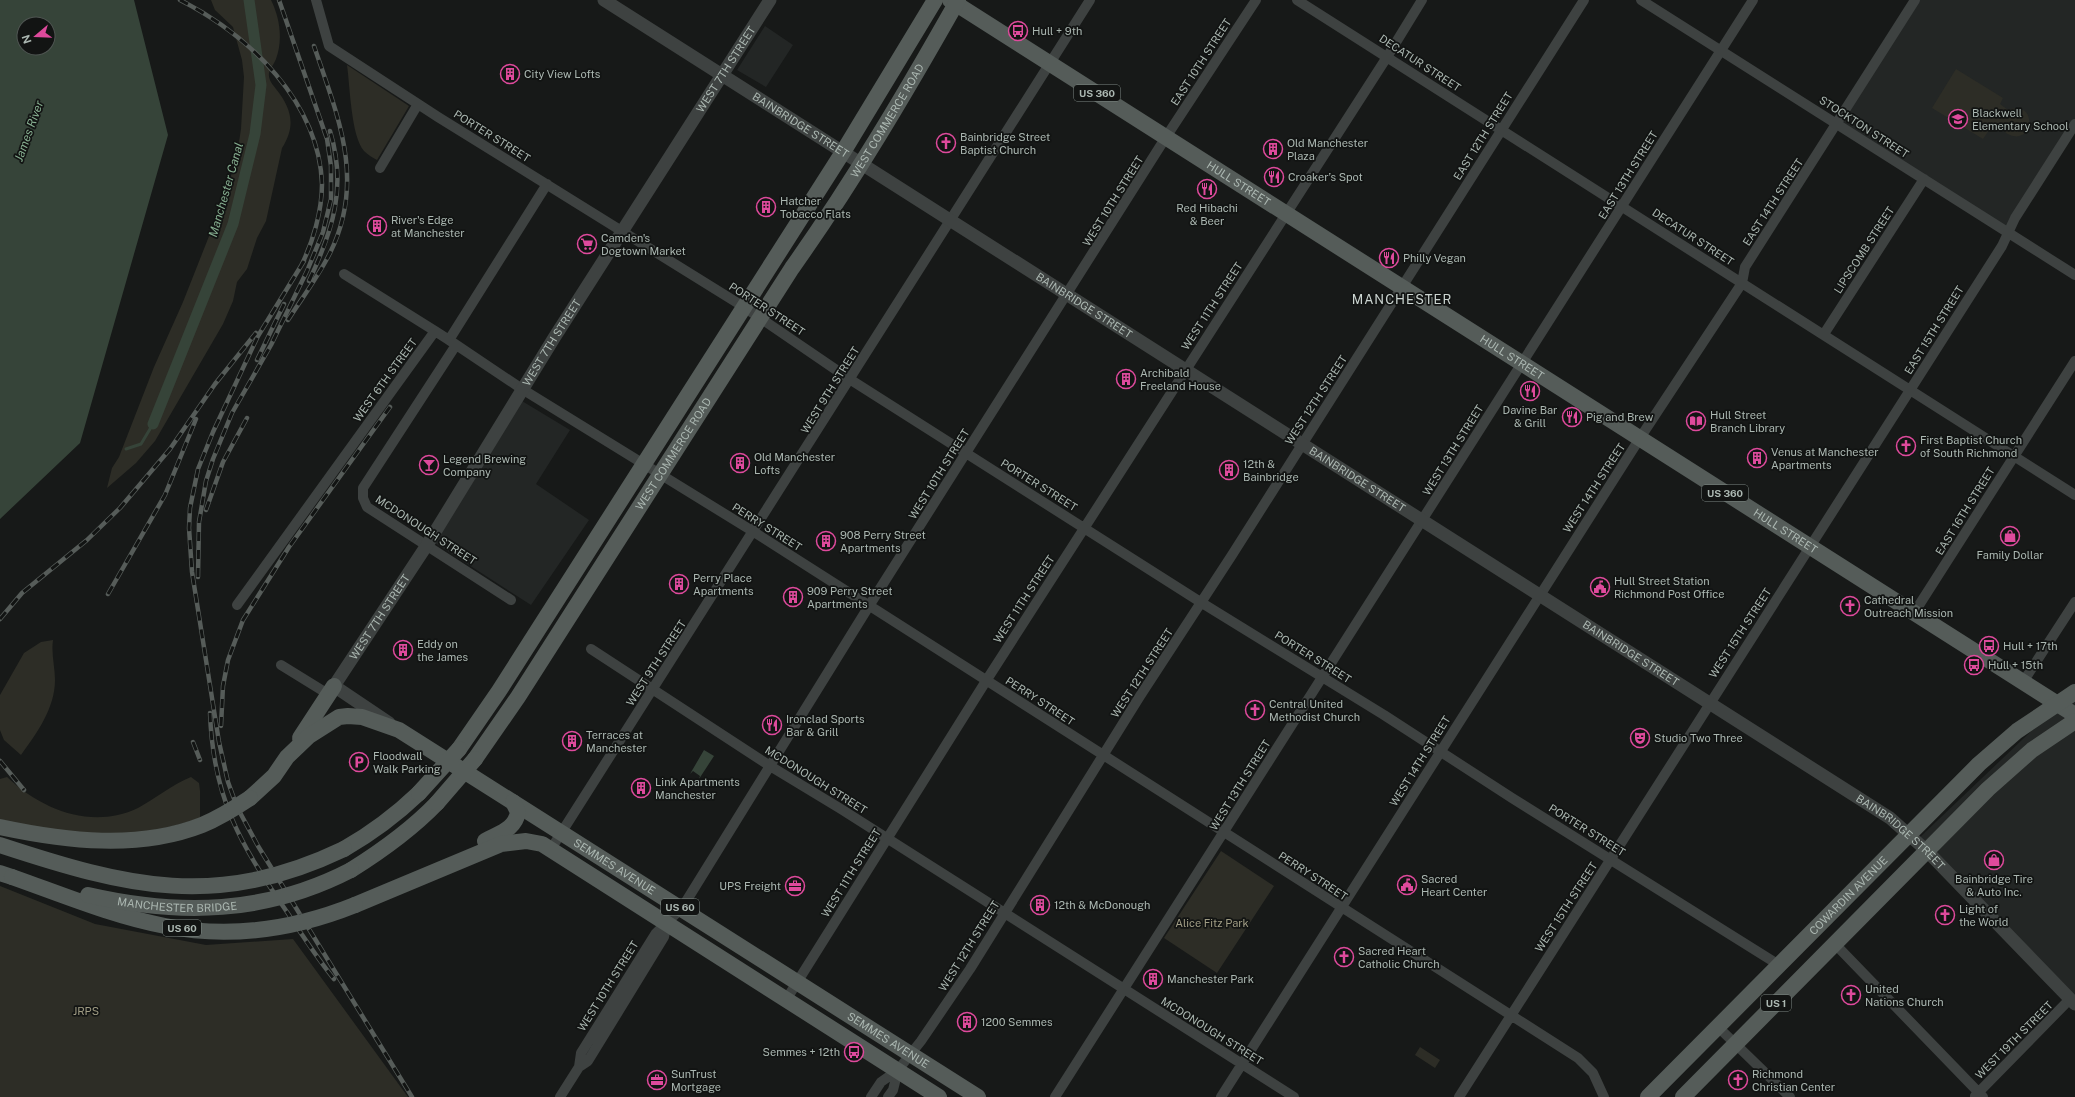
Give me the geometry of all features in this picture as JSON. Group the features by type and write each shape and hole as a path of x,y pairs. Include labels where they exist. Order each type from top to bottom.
{"main road":[{"name":"WEST COMMERCE ROAD","path":"344,849 376,830 397,814 419,793 459,748 495,698 843,152 935,0"},
{"name":"WEST COMMERCE ROAD","path":"351,870 389,846 419,822 475,759 522,690 760,318 862,164 911,85 955,1"},
{"name":"HULL STREET","path":"955,1 1286,214 1403,286 1809,547 2075,715"},
{"path":"287,757 331,690"},
{"name":"US 1","path":"2057,703 2075,692"},
{"name":"COWARDIN AVENUE","path":"1648,1097 1990,753 2023,726 2057,703"},
{"name":"US 60","path":"0,827 67,838 101,840 152,838 203,825 250,798 274,776 287,757 309,736 338,717 362,717 399,730"},
{"name":"US 1","path":"1683,1097 2016,763 2075,721"},
{"name":"SEMMES AVENUE","path":"399,730 978,1097"},
{"path":"446,865 487,840 509,829 517,818 518,812 513,802"},
{"name":"US 60","path":"6,875 114,913 166,926 211,931 255,931 291,925 330,915 491,847 510,842 536,843 551,849"},
{"name":"MANCHESTER BRIDGE","path":"0,845 101,875 142,883 194,887 238,884 275,876 306,866 344,849"},
{"name":"SEMMES AVENUE","path":"551,849 939,1097"},
{"name":"MANCHESTER BRIDGE","path":"6,875 137,905 199,909 229,907 272,900 314,886 351,870"}],"street":[{"name":"PORTER STREET","path":"316,0 329,46 418,104 744,307 850,380 1779,965"},
{"name":"BAINBRIDGE STREET","path":"604,0 1890,818 1927,851 2073,1002"},
{"name":"WEST 7TH STREET","path":"331,690 427,545 522,389 721,74 770,0"},
{"name":"WEST 9TH STREET","path":"551,849 754,532 1090,0"},
{"name":"EAST 10TH STREET","path":"1166,137 1256,0"},
{"name":"DECATUR STREET","path":"1297,0 2075,495"},
{"name":"WEST 11TH STREET","path":"786,1000 986,681 1388,57 1422,0"},
{"name":"EAST 12TH STREET","path":"1403,286 1584,0"},
{"name":"STOCKTON STREET","path":"1641,0 2075,275"},
{"name":"EAST 13TH STREET","path":"1523,363 1753,0"},
{"name":"EAST 14TH STREET","path":"1640,438 1742,283 1745,267 1915,0"},
{"path":"380,168 418,104"},
{"name":"EAST 15TH STREET","path":"1809,547 2002,246 2015,218 2075,124"},
{"name":"WEST 10TH STREET","path":"560,1097 579,1067 580,1052 656,933 682,908 869,606 1068,295 1166,137"},
{"name":"LIPSCOMB STREET","path":"1824,334 1924,179"},
{"path":"344,274 453,342 547,184"},
{"name":"WEST 12TH STREET","path":"872,1097 881,1082 898,1070 911,1054 970,969 1004,913 1403,286"},
{"name":"WEST 6TH STREET","path":"237,605 435,331"},
{"name":"PERRY STREET","path":"453,342 522,389 754,532 1341,908 1511,1015 1588,1066 1597,1080 1604,1097"},
{"name":"MCDONOUGH STREET","path":"453,342 363,488 362,493 367,507 511,600"},
{"name":"EAST 16TH STREET","path":"1914,613 2075,361"},
{"name":"WEST 13TH STREET","path":"1055,1097 1523,363"},
{"name":"WEST 14TH STREET","path":"1221,1097 1640,438"},
{"name":"WEST 15TH STREET","path":"1459,1097 1809,547"},
{"path":"2023,682 2075,602"},
{"name":"MCDONOUGH STREET","path":"591,649 770,766 887,838 1294,1097"},
{"path":"282,665 331,690"},
{"name":"SEMMES AVENUE","path":"331,690 399,730"},
{"path":"1834,944 1979,1095"},
{"name":"WEST 19TH STREET","path":"1979,1095 2073,1002"},
{"path":"1718,1027 1790,1097"},
{"name":"WEST 12TH STREET","path":"888,1097 893,1090 898,1070"}],"shaded area":[{"name":"Blackwell Elementary School","path":"1915,0 2075,0 2075,124 2008,233 1837,124"},
{"path":"765,26 793,45 766,87 737,70"},
{"path":"522,401 570,430 536,484 589,520 531,605 435,543"},
{"path":"2075,694 2075,1002 1918,839 2066,698"}],"green space":[{"path":"211,0 271,0 277,14 280,37 278,52 270,71 269,78 289,111 289,132 282,148 266,221 257,238 247,269 237,282 233,301 223,324 155,441 136,463 107,488 112,468 119,457 154,367 183,302 217,216 236,161 241,129 244,77 242,60 233,27 215,10"},
{"path":"347,65 409,106 377,160 364,151 356,134"},
{"path":"1956,69 2003,98 2000,104 2008,110 2018,109 2025,111 2029,122 2028,129 2024,134 2018,136 2010,135 2006,133 2001,123 1994,123 1983,139 1932,108"},
{"path":"53,640 52,650 55,680 52,700 39,729 21,755 4,740 0,730 0,695 24,653 41,642"},
{"path":"7,777 36,799 52,807 68,813 86,817 103,817 121,814 138,808 191,777 199,783 200,818 149,831 110,835 73,833 0,822 0,779"},
{"name":"Alice Fitz Park","path":"1221,851 1274,886 1217,973 1164,938"},
{"name":"JRPS","path":"0,886 95,924 206,945 293,939 408,1097 0,1097"},
{"path":"1420,1047 1440,1060 1435,1068 1415,1055"}],"water":[{"name":"James River","path":"0,0 134,0 168,135 80,443 0,519"},
{"path":"704,750 714,756 699,779 700,776 693,771 690,774"}],"waterway":[{"name":"Manchester Canal","path":"153,424 233,224 255,134 261,85 249,0"},
{"path":"126,449 141,444 153,424"}],"railway":[{"path":"180,0 231,32 254,52 276,74 294,99 308,126 318,154 322,194 316,226 301,266"},
{"path":"198,577 199,522 206,481 213,459 232,413 271,345 307,271 323,232 331,199 331,166 327,139 279,0"},
{"path":"288,320 330,253 341,226 346,200 347,174 339,123 314,46"},
{"path":"309,281 325,244 335,208 337,171 335,151 330,131"},
{"path":"304,261 258,336 213,432 198,469 190,508 189,528 192,572 219,742 228,782 237,807 258,846 412,1097"},
{"path":"257,360 284,304"},
{"path":"0,619 22,593 87,540 120,508 170,449 215,384 256,333"},
{"path":"221,726 223,686 228,660 243,620 289,547 390,407"},
{"path":"206,510 223,462 247,418"},
{"path":"108,594 165,495 196,419"},
{"path":"210,713 212,743 217,770 223,795 232,819 243,842 270,887 334,979"},
{"path":"193,742 200,760"},
{"path":"0,761 24,790"}],"place":[{"name":"Hull + 9th","path":"1018,31"},
{"name":"City View Lofts","path":"510,74"},
{"name":"Blackwell Elementary School","path":"1958,119"},
{"name":"Bainbridge Street Baptist Church","path":"946,143"},
{"name":"Old Manchester Plaza","path":"1273,149"},
{"name":"Croaker’s Spot","path":"1274,177"},
{"name":"Red Hibachi & Beer","path":"1207,189"},
{"name":"Hatcher Tobacco Flats","path":"766,207"},
{"name":"River's Edge at Manchester","path":"377,226"},
{"name":"Camden's Dogtown Market","path":"587,244"},
{"name":"Philly Vegan","path":"1389,258"},
{"name":"Archibald Freeland House","path":"1126,379"},
{"name":"Davine Bar & Grill","path":"1530,391"},
{"name":"Pig and Brew","path":"1572,417"},
{"name":"Hull Street Branch Library","path":"1696,421"},
{"name":"First Baptist Church of South Richmond","path":"1906,446"},
{"name":"Venus at Manchester Apartments","path":"1757,458"},
{"name":"Old Manchester Lofts","path":"740,463"},
{"name":"Legend Brewing Company","path":"429,465"},
{"name":"12th & Bainbridge","path":"1229,470"},
{"name":"Family Dollar","path":"2010,536"},
{"name":"908 Perry Street Apartments","path":"826,541"},
{"name":"Perry Place Apartments","path":"679,584"},
{"name":"Hull Street Station Richmond Post Office","path":"1600,587"},
{"name":"909 Perry Street Apartments","path":"793,597"},
{"name":"Cathedral Outreach Mission","path":"1850,606"},
{"name":"Hull + 17th","path":"1989,646"},
{"name":"Eddy on the James","path":"403,650"},
{"name":"Hull + 15th","path":"1974,665"},
{"name":"Central United Methodist Church","path":"1255,710"},
{"name":"Ironclad Sports Bar & Grill","path":"772,725"},
{"name":"Studio Two Three","path":"1640,738"},
{"name":"Terraces at Manchester","path":"572,741"},
{"name":"Floodwall Walk Parking","path":"359,762"},
{"name":"Link Apartments Manchester","path":"641,788"},
{"name":"Bainbridge Tire & Auto Inc.","path":"1994,860"},
{"name":"Sacred Heart Center","path":"1407,885"},
{"name":"UPS Freight","path":"795,886"},
{"name":"12th & McDonough","path":"1040,905"},
{"name":"Light of the World","path":"1945,915"},
{"name":"Sacred Heart Catholic Church","path":"1344,957"},
{"name":"Manchester Park","path":"1153,979"},
{"name":"United Nations Church","path":"1851,995"},
{"name":"1200 Semmes","path":"967,1022"},
{"name":"Semmes + 12th","path":"854,1052"},
{"name":"SunTrust Mortgage","path":"657,1080"},
{"name":"Richmond Christian Center","path":"1738,1080"}],"district":[{"name":"MANCHESTER","path":"1402,299"}]}
